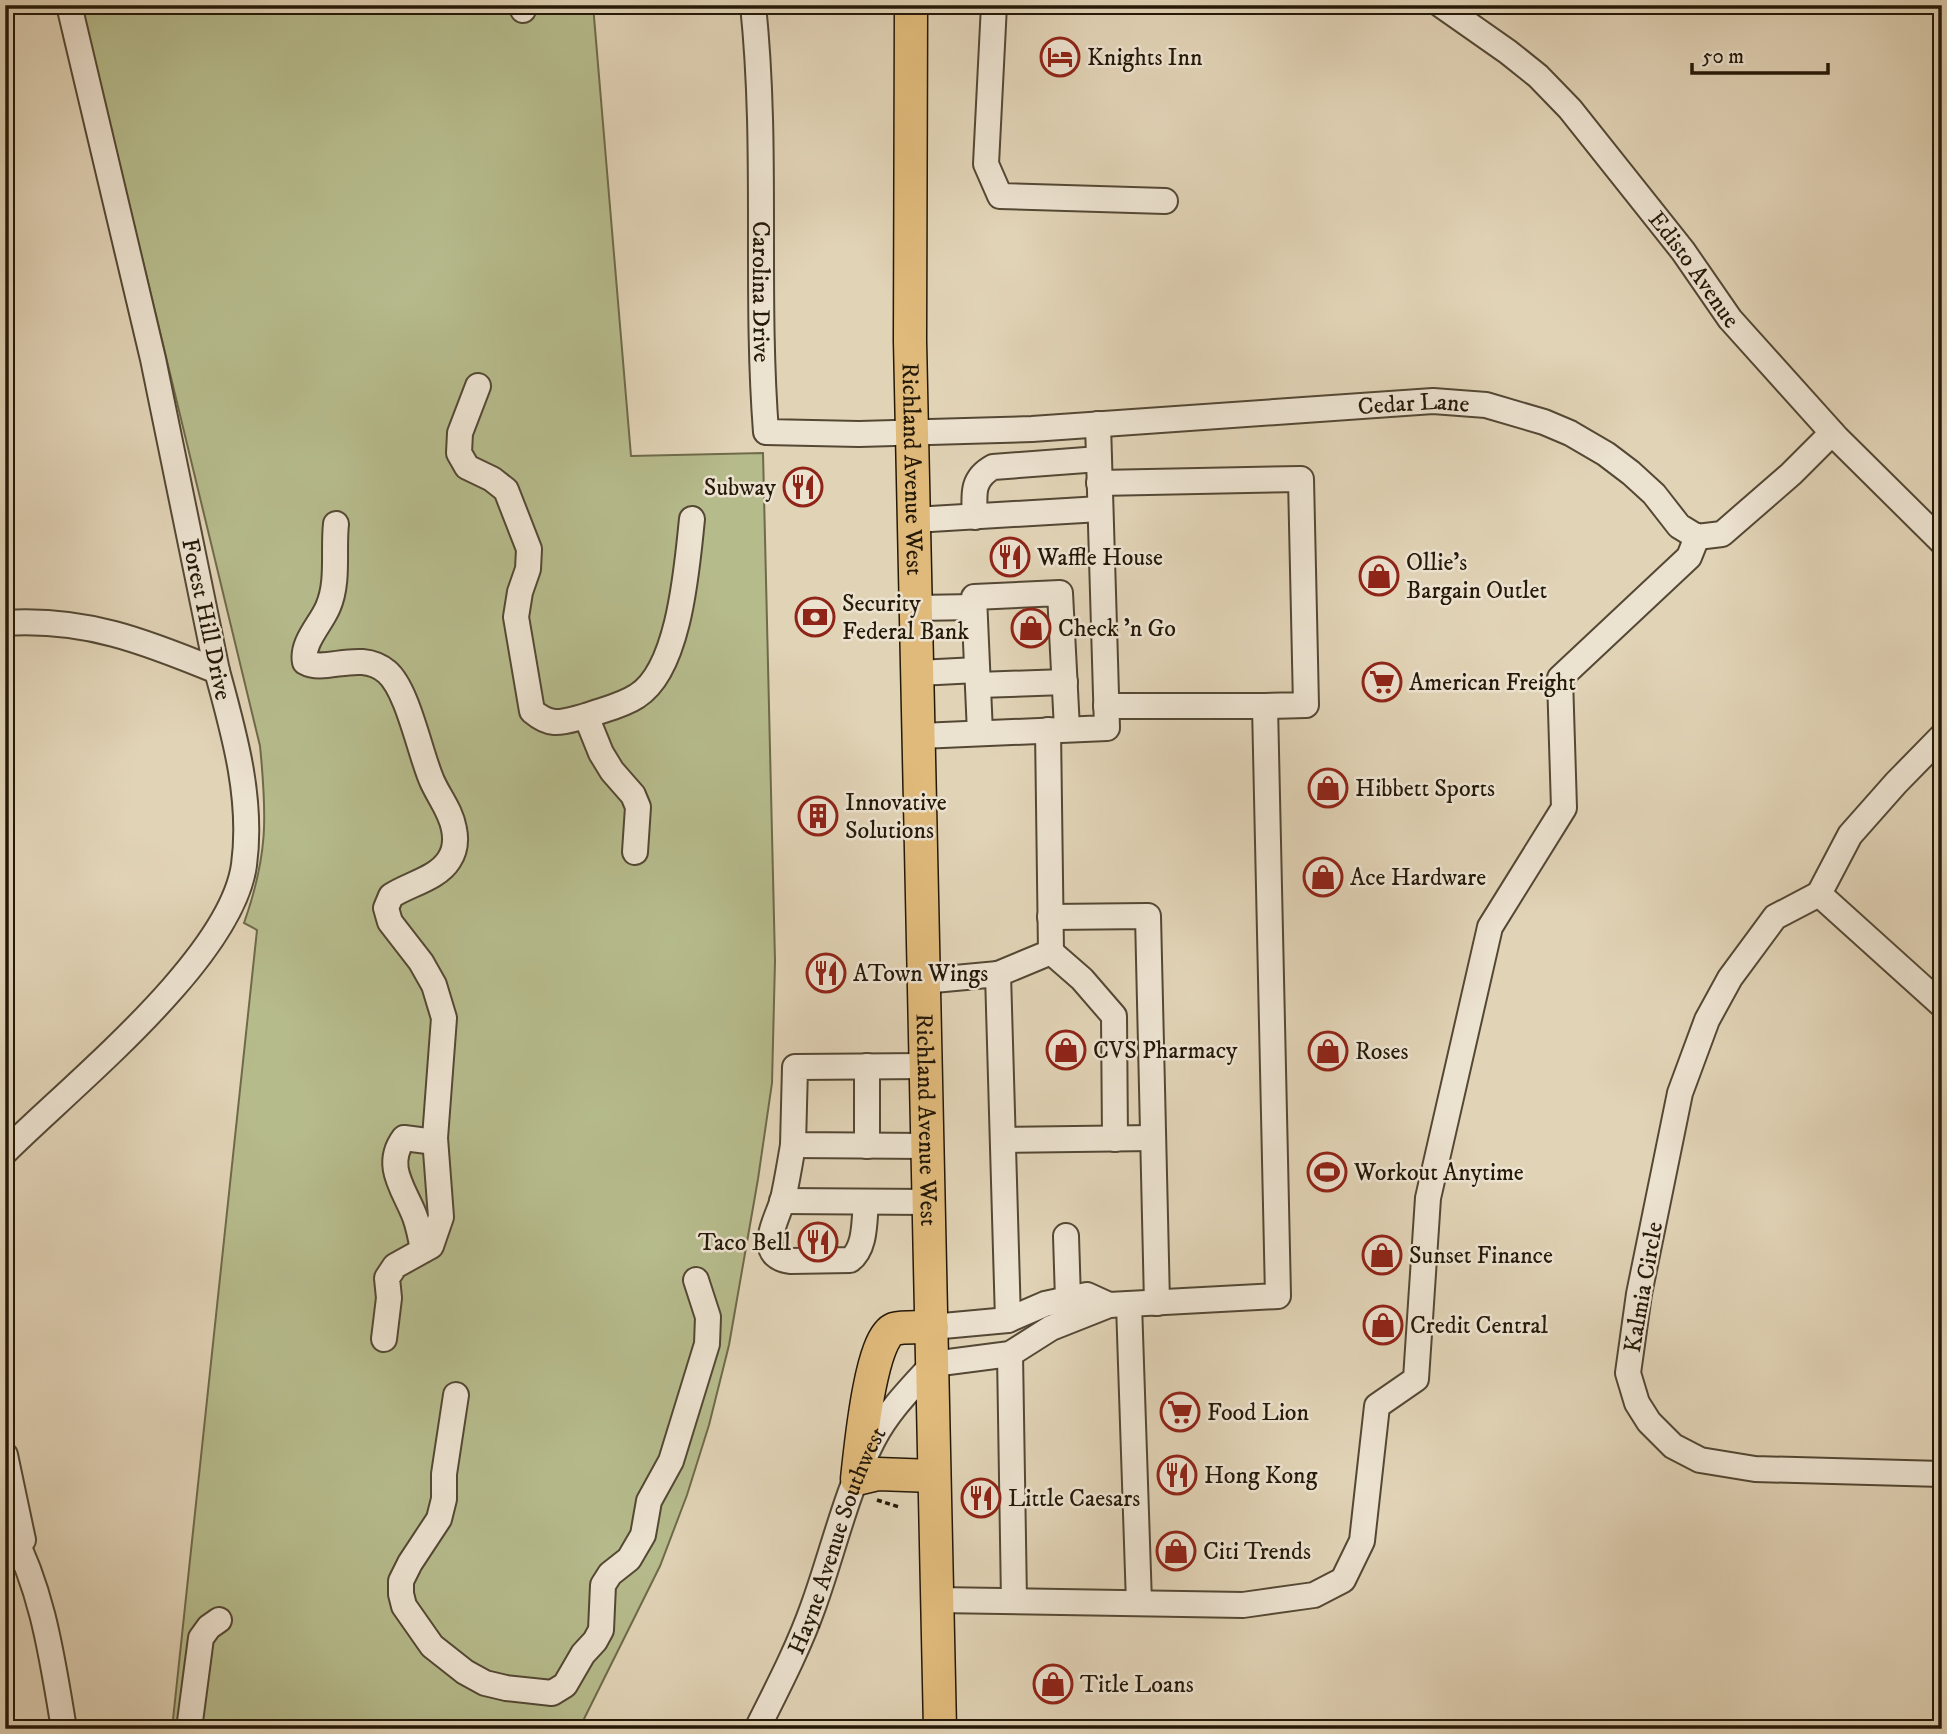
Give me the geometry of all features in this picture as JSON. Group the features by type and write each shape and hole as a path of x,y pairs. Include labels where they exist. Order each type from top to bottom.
{"main road":[{"name":"Richland Avenue West","path":"911,5 910,341 940,1729"},
{"path":"866,1489 869,1388 882,1340 894,1329 932,1327"},
{"path":"866,1489 878,1474 933,1476"}],"street":[{"name":"Forest Hill Drive","path":"5,1152 149,1014 196,960 232,904 244,868 246,849 244,793 235,736 217,671 153,359 69,5"},
{"name":"Carolina Drive","path":"753,5 761,100 760,260 762,387 766,432 859,434 912,431"},
{"path":"994,5 986,164 1000,196 1165,201"},
{"name":"Edisto Avenue","path":"1441,5 1538,76 1570,109 1683,251 1730,319 1832,433 1942,542"},
{"path":"478,386 460,433 460,453 467,467 506,491 529,549 528,569 520,592 516,617 532,711 542,719 555,724 586,716 637,696 653,681 665,661 681,600 692,519"},
{"name":"Cedar Lane","path":"912,431 1098,424 1433,401 1486,405 1545,422 1594,446 1631,473 1654,494 1679,526 1697,537"},
{"path":"920,736 1107,728 1098,424"},
{"path":"937,1600 1243,1605 1314,1595 1343,1580 1362,1541 1377,1406 1416,1379 1428,1198 1490,927 1564,808 1560,678 1689,557 1697,537 1722,534 1791,474 1832,433"},
{"path":"975,517 974,496 977,481 993,467 1301,479 1306,705 1107,706"},
{"path":"915,520 1100,509"},
{"path":"336,524 332,596 323,619 306,647 305,662 318,666 363,662 388,672 398,687 431,779 452,819 455,832 454,849 441,869 391,897 386,908 390,922 421,962 434,985 443,1018 435,1142 440,1217 432,1246 395,1266 387,1278 389,1298 384,1339"},
{"path":"980,733 974,597 1060,593 1065,682 1058,729 1051,952 1082,979 1114,1016 1115,1139"},
{"path":"916,608 974,607"},
{"path":"5,623 40,621 93,627 163,649 217,671"},
{"path":"918,673 1065,682"},
{"path":"933,1364 1010,1354 1051,1328 1119,1305 1278,1296 1265,706"},
{"path":"586,716 601,753 612,771 633,795 638,807 635,852"},
{"path":"1942,736 1895,783 1850,835 1819,894 1942,1005"},
{"name":"Kalmia Circle","path":"1819,894 1775,917 1730,978 1707,1020 1680,1093 1633,1326 1628,1373 1637,1403 1660,1435 1673,1446 1700,1460 1755,1469 1942,1474"},
{"path":"1051,917 1148,916 1157,1303"},
{"path":"923,981 998,974 1051,952"},
{"path":"998,974 1008,1320"},
{"path":"867,1066 867,1146"},
{"path":"866,1202 861,1244 858,1254 850,1260 784,1261 769,1243 770,1230 782,1201 793,1145 796,1067 925,1066"},
{"path":"423,1250 415,1217 395,1171 395,1150 404,1138 435,1142"},
{"path":"1003,1140 1153,1138"},
{"path":"793,1145 927,1146"},
{"path":"782,1201 929,1202"},
{"path":"1066,1236 1068,1299"},
{"path":"456,1395 444,1474 444,1499 439,1519 401,1581 404,1606 432,1646 465,1672 485,1683 552,1693 565,1685 583,1654 596,1641 601,1630 603,1584 610,1574 629,1559 643,1535 649,1501 671,1461 707,1344 708,1317 696,1280"},
{"path":"932,1327 1008,1320 1045,1304 1087,1295 1119,1305"},
{"path":"1119,1305 1139,1603"},
{"path":"1010,1354 1014,1601"},
{"name":"Hayne Avenue Southwest","path":"757,1729 790,1662 866,1489 872,1441 899,1400 933,1364"},
{"path":"5,1455 28,1565 49,1640 64,1729"},
{"path":"5,1520 28,1565"},
{"path":"189,1729 201,1638 209,1627 219,1620"}],"path":[{"path":"866,1489 899,1507"}],"green space":[{"path":"81,5 593,5 631,456 763,453 775,961 772,1083 729,1345 709,1425 687,1495 660,1566 579,1729 172,1729 257,930 244,923 258,877 264,836 264,794 260,746"}],"place":[{"name":"Knights Inn","path":"1060,57"},
{"name":"Subway","path":"803,487"},
{"name":"Waffle House","path":"1010,557"},
{"name":"Ollie's Bargain Outlet","path":"1379,576"},
{"name":"Security Federal Bank","path":"815,617"},
{"name":"Check 'n Go","path":"1031,628"},
{"name":"American Freight","path":"1382,682"},
{"name":"Hibbett Sports","path":"1328,788"},
{"name":"Innovative Solutions","path":"818,816"},
{"name":"Ace Hardware","path":"1323,877"},
{"name":"ATown Wings","path":"826,973"},
{"name":"CVS Pharmacy","path":"1066,1050"},
{"name":"Roses","path":"1328,1051"},
{"name":"Workout Anytime","path":"1327,1172"},
{"name":"Taco Bell","path":"818,1242"},
{"name":"Sunset Finance","path":"1382,1255"},
{"name":"Credit Central","path":"1383,1325"},
{"name":"Food Lion","path":"1180,1412"},
{"name":"Hong Kong","path":"1177,1475"},
{"name":"Little Caesars","path":"981,1498"},
{"name":"Citi Trends","path":"1176,1551"},
{"name":"Title Loans","path":"1053,1684"}]}
